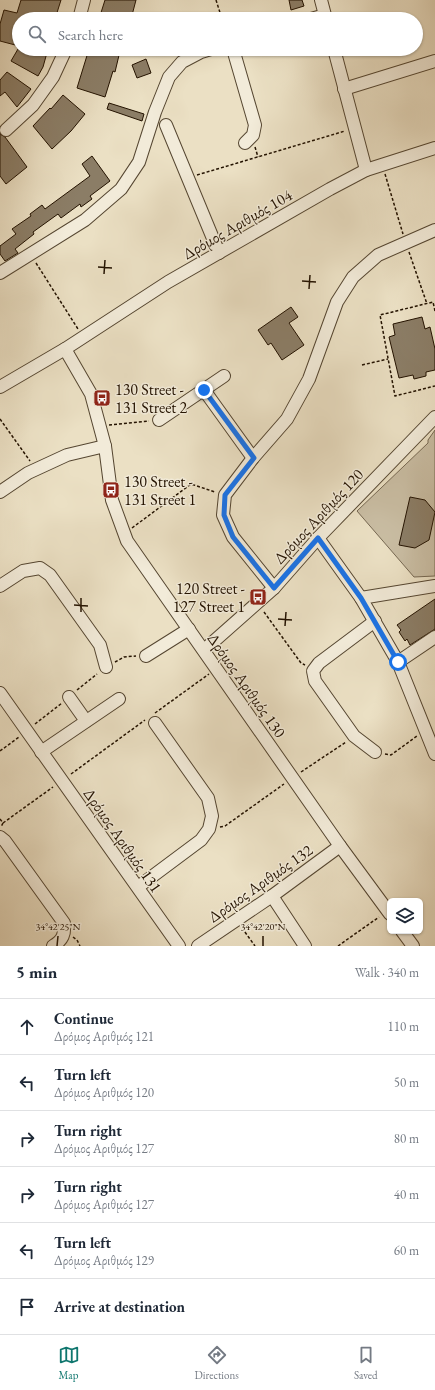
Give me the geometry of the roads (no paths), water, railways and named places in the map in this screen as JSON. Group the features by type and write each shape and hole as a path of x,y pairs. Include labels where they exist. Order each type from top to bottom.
{"street":[{"path":"81,12 84,0"},
{"path":"321,0 325,12"},
{"path":"6,130 33,105 53,77 63,56"},
{"path":"0,273 85,220 121,189 139,162 155,112 169,77 182,62 193,56"},
{"path":"235,56 255,125 253,135 245,143"},
{"path":"336,56 366,170"},
{"path":"344,89 435,61"},
{"path":"166,125 219,253"},
{"name":"Δρόμος Αριθμός 104","path":"0,387 65,349 168,282 330,189 366,170 435,148"},
{"path":"274,588 233,537 224,515 225,495 287,419 309,379 337,302 353,276 378,255 435,230"},
{"name":"Δρόμος Αριθμός 130","path":"65,349 91,394 105,446 112,500 127,541 292,778 387,910"},
{"path":"159,420 224,376"},
{"path":"204,390 254,458"},
{"name":"Δρόμος Αριθμός 120","path":"204,650 274,588 318,538 435,417"},
{"path":"0,492 28,473 67,455 105,446"},
{"path":"318,538 361,598 398,662 435,754"},
{"path":"0,586 23,571 40,568 50,575 100,645 106,667"},
{"path":"361,598 435,586"},
{"path":"375,621 319,663 313,671 315,681 354,736 375,752"},
{"path":"146,656 189,629"},
{"path":"398,662 435,637"},
{"name":"Δρόμος Αριθμός 131","path":"0,692 179,946"},
{"path":"69,697 86,721"},
{"path":"42,752 119,699"},
{"path":"138,887 201,840 209,829 212,816 208,798 155,723"},
{"path":"0,837 5,841 64,923 65,933 59,942 53,946"},
{"name":"Δρόμος Αριθμός 132","path":"198,946 272,896 340,846"},
{"path":"272,896 306,946"},
{"path":"404,934 413,946"}],"place":[{"name":"130 Street - 131 Street 2","path":"102,398"},
{"name":"130 Street - 131 Street 1","path":"111,490"},
{"name":"120 Street - 127 Street 1","path":"258,597"}]}
